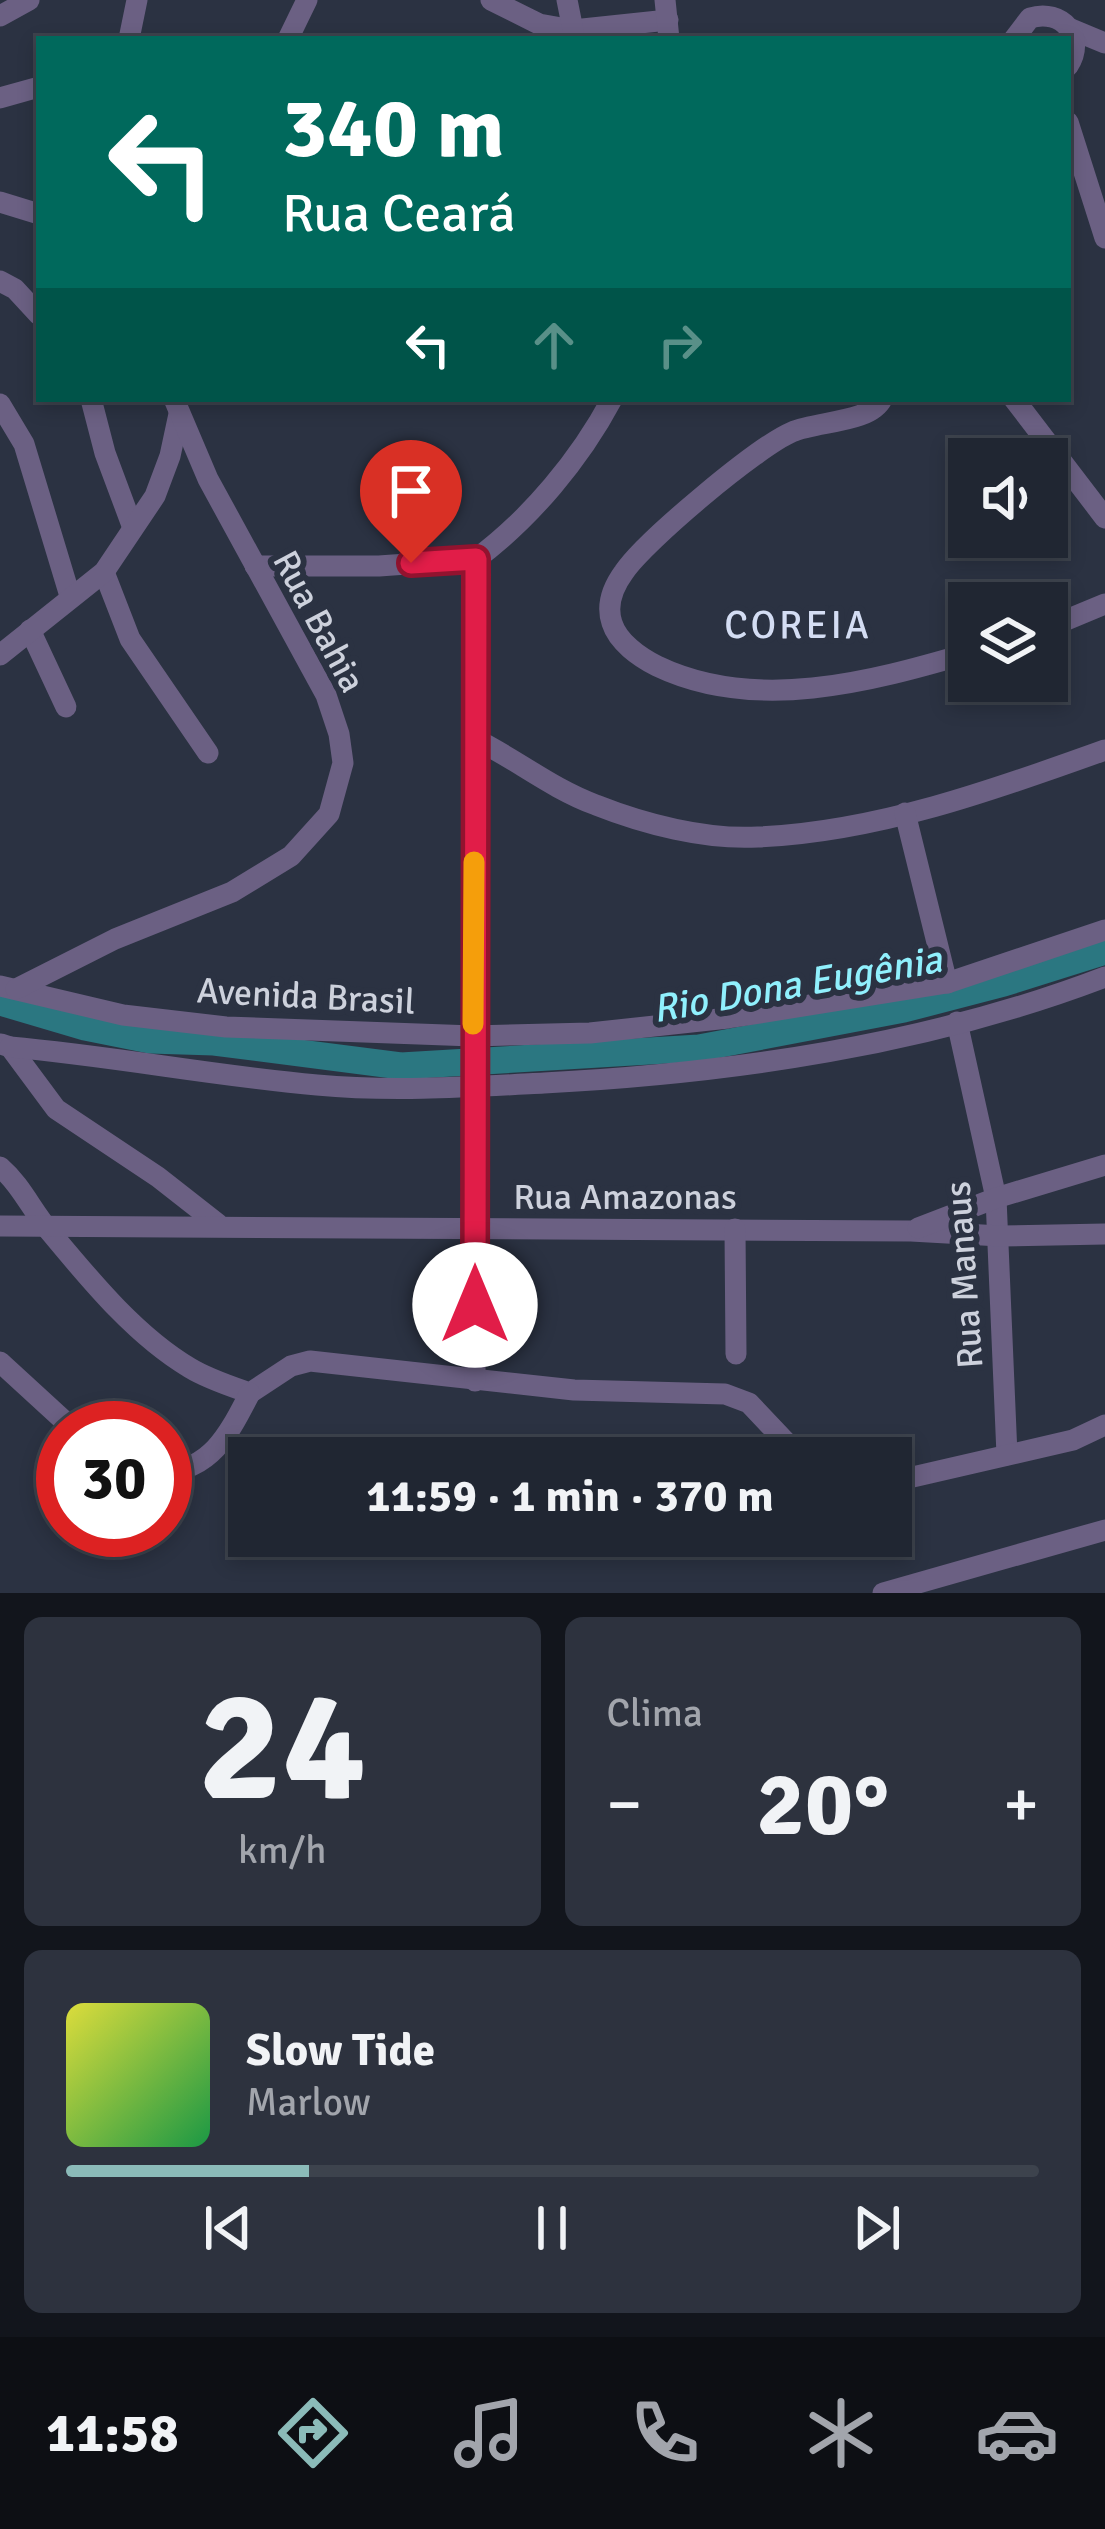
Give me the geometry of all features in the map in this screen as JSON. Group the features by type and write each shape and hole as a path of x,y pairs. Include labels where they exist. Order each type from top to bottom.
{"street":[{"path":"0,16 29,0"},
{"path":"130,36 137,0"},
{"path":"289,36 307,0"},
{"path":"491,0 539,24 573,30 667,20"},
{"path":"567,0 573,30"},
{"path":"1021,0 1058,15 1105,44"},
{"path":"1016,36 1022,24 1058,15"},
{"path":"0,98 36,88"},
{"path":"1071,131 1105,238"},
{"path":"0,202 36,213"},
{"path":"0,281 15,289 36,312"},
{"path":"92,402 133,528"},
{"path":"255,566 379,566 476,559 500,541 562,473 610,402"},
{"path":"880,402 867,415 813,423 782,436 745,462 624,570 609,600 611,620 619,638 646,660 688,680 738,689 817,688 948,659"},
{"path":"1016,402 1105,518"},
{"path":"0,404 23,444 70,596"},
{"path":"0,655 104,572 155,496 170,456 176,406"},
{"name":"Rua Bahia","path":"8,987 232,892 291,856 328,814 343,764 326,694 208,479 176,406"},
{"path":"475,1381 476,559"},
{"path":"104,572 130,639 208,753"},
{"path":"1068,619 1105,604"},
{"path":"30,630 66,707"},
{"path":"475,739 597,806 704,834 755,838 905,813 1009,785 1105,750"},
{"path":"905,813 947,983"},
{"name":"Avenida Brasil","path":"8,987 123,1015 226,1027 473,1043 728,1018 947,983 1105,931"},
{"path":"5,1046 319,1085 700,1072 825,1052 957,1022 1105,977"},
{"name":"Rua Manaus","path":"957,1022 996,1198 1007,1455"},
{"path":"5,1046 56,1109 218,1224"},
{"path":"911,1231 996,1198 1105,1165"},
{"path":"0,1167 21,1188 46,1228 150,1338 188,1367 250,1393"},
{"path":"149,1224 164,1202 158,1177"},
{"name":"Rua Amazonas","path":"0,1226 1105,1234"},
{"path":"735,1229 736,1354"},
{"path":"192,1465 214,1453 250,1393 291,1366 310,1361 574,1390 725,1394 749,1403 781,1437"},
{"path":"0,1363 42,1401"},
{"path":"912,1477 1073,1440 1105,1425"},
{"path":"883,1593 1105,1530"}],"waterway":[{"name":"Rio Dona Eugênia","path":"0,1002 150,1040 214,1042 401,1066 699,1048 904,1009 1105,951"}],"slow traffic":[{"path":"473,1024 474,862"}],"district":[{"name":"COREIA","path":"798,624"}],"route":[{"path":"411,563 476,559 475,1305"}]}
